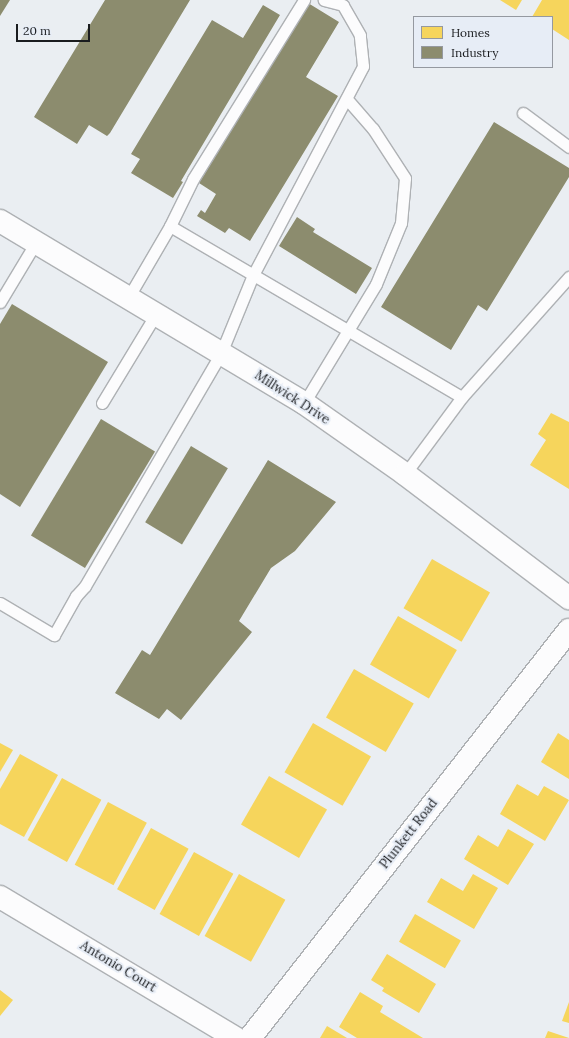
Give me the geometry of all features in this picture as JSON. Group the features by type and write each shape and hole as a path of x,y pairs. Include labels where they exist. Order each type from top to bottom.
{"street":[{"name":"Millwick Drive","path":"0,221 304,403 405,474 569,598"},
{"name":"Plunkett Road","path":"250,1038 569,630"},
{"name":"Antonio Court","path":"0,897 236,1038"}],"lane":[{"path":"128,298 170,226 193,179 304,0"},
{"path":"0,603 54,635 76,596 85,586 221,353 253,275 347,99 363,66 360,35 343,5 324,0"},
{"path":"304,403 376,284 401,223 405,178 372,129 347,99"},
{"path":"523,113 569,147"},
{"path":"170,226 462,397"},
{"path":"0,302 36,242"},
{"path":"405,474 462,397 569,277"},
{"path":"102,403 156,314"}],"building: Homes":[{"path":"500,0 522,0 516,10"},
{"path":"542,0 569,0 569,40 553,30 553,16 533,16"},
{"path":"551,413 569,422 569,489 530,465 546,440 538,434"},
{"path":"432,559 490,592 462,642 404,608"},
{"path":"398,616 457,650 429,698 370,664"},
{"path":"354,669 414,704 386,752 326,717"},
{"path":"313,723 371,756 343,806 284,772"},
{"path":"558,733 569,740 569,779 541,762"},
{"path":"0,743 13,750 0,772"},
{"path":"20,754 58,775 24,837 0,824 0,789"},
{"path":"269,776 327,810 299,858 241,824"},
{"path":"62,778 101,800 67,862 28,840"},
{"path":"517,784 538,796 544,786 569,800 545,841 500,814"},
{"path":"108,802 147,823 114,885 75,865"},
{"path":"151,828 189,849 155,910 117,889"},
{"path":"508,829 534,844 508,885 464,859 478,835 498,847"},
{"path":"194,852 233,874 199,936 160,914"},
{"path":"239,874 285,900 251,962 205,936"},
{"path":"473,874 498,888 474,929 427,902 441,878 463,891"},
{"path":"415,914 461,940 445,968 399,942"},
{"path":"387,954 436,984 419,1013 382,991 384,988 371,980"},
{"path":"0,990 13,1000 0,1016"},
{"path":"360,992 383,1006 380,1012 423,1038 357,1038 339,1027"},
{"path":"569,1002 569,1023 562,1021"},
{"path":"327,1026 347,1038 320,1038"},
{"path":"548,1031 569,1038 545,1038"}],"building: Industry":[{"path":"0,0 10,0 0,16"},
{"path":"105,0 190,0 110,133 107,136 89,125 77,144 34,117"},
{"path":"308,3 339,22 306,77 338,96 250,241 229,228 225,233 197,216 201,210 205,213 216,194 199,183"},
{"path":"263,5 280,15 181,181 183,182 173,198 131,173 140,159 131,154 212,20 243,38"},
{"path":"494,122 569,168 569,177 487,311 478,305 451,350 381,307"},
{"path":"297,217 315,229 313,232 372,268 356,294 279,246"},
{"path":"12,304 108,362 20,507 0,494 0,324"},
{"path":"101,419 155,451 85,568 31,536"},
{"path":"191,446 228,468 182,544 145,522"},
{"path":"268,460 336,502 295,551 271,568 239,621 252,632 181,720 167,709 159,719 115,693 142,650 150,655"}]}
